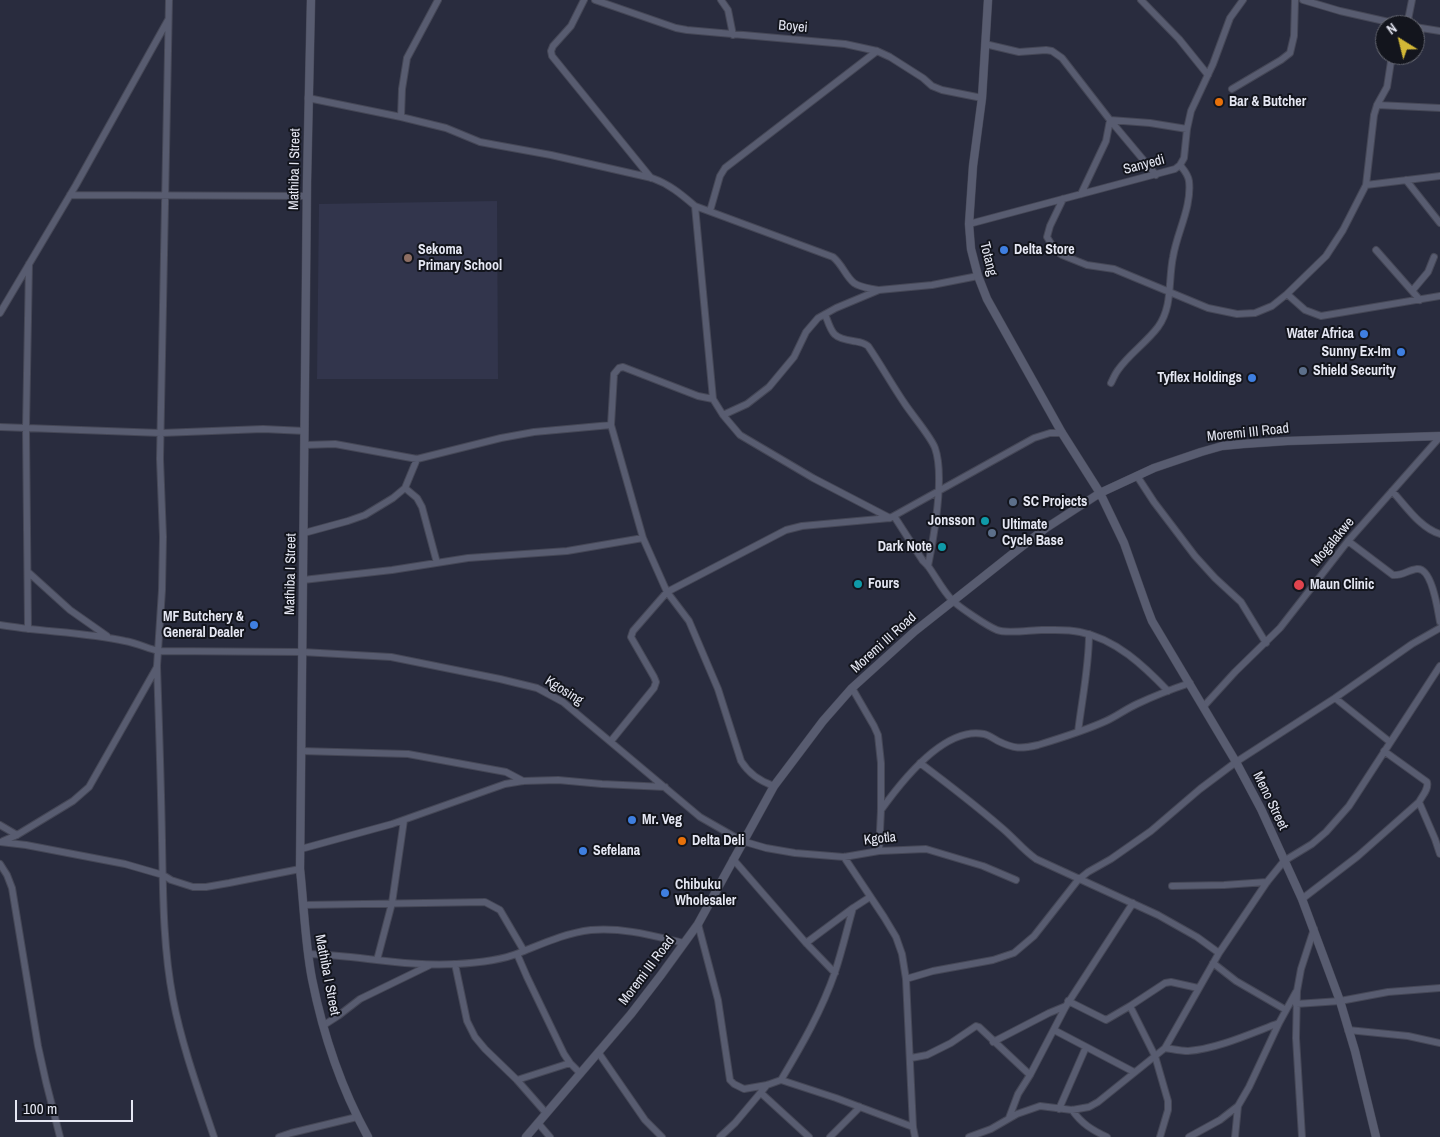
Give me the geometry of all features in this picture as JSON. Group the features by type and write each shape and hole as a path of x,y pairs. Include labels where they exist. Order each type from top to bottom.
{"street":[{"path":"170,0 161,433 162,581 158,651 163,898 173,999 187,1055 214,1137"},
{"name":"Mathiba I Street","path":"311,0 308,98 300,869 312,979 340,1078 368,1137"},
{"path":"402,117 402,89 407,58 438,0"},
{"path":"584,0 570,26 553,46 552,56 652,178"},
{"name":"Boyei","path":"595,0 676,28 700,32 845,44 877,51 890,56 906,66 932,86 942,90 982,98"},
{"path":"721,0 728,10 733,35"},
{"name":"Totang","path":"988,0 982,98 968,224 971,249 978,276 987,298 1062,433 1100,493"},
{"path":"1141,0 1179,39 1208,75"},
{"name":"Sanyedi","path":"968,224 1175,170 1184,158 1191,111 1208,75 1230,18 1243,0"},
{"path":"1232,89 1290,53 1294,36 1295,0"},
{"path":"1302,0 1375,19"},
{"path":"1409,15 1412,0"},
{"path":"0,313 70,195 169,19"},
{"path":"1425,29 1440,32"},
{"path":"985,44 1019,52 1052,51 1062,58 1156,175"},
{"path":"710,211 720,176 725,168 877,51"},
{"path":"1063,199 1050,226 1047,237 1055,250 1062,256 1087,265 1114,269 1208,308 1237,314 1254,313 1263,310 1272,306 1286,294 1326,256 1343,230 1366,185 1376,105 1387,87 1390,65"},
{"path":"308,98 446,128 480,142 551,155 652,178 665,183 695,206 833,257 840,263 853,282 878,290"},
{"path":"1376,105 1440,108"},
{"path":"1110,120 1150,123 1187,129"},
{"path":"1081,194 1106,141 1110,120"},
{"path":"1111,384 1118,370 1158,327 1166,311 1170,293 1173,256 1186,211 1188,196 1189,182 1187,173 1180,165"},
{"path":"1366,185 1440,176"},
{"path":"1406,180 1440,223"},
{"path":"70,195 307,196"},
{"path":"695,206 713,399 740,435 813,478 892,517 952,600 996,630 1002,632 1079,631 1089,634 1124,651 1147,669 1168,691"},
{"path":"1376,250 1420,300"},
{"path":"1412,291 1428,272 1434,257"},
{"path":"28,629 26,428 29,264"},
{"path":"723,414 747,404 769,387 794,357 806,332 818,318 836,308 878,290 932,285 978,276"},
{"path":"1286,294 1305,310 1321,316 1440,296"},
{"path":"825,314 831,330 836,336 841,339 864,342 868,346 934,446 938,466 938,491 934,539 928,566"},
{"path":"713,399 698,396 623,367 619,368 614,374 611,425 643,538 667,592 690,621 718,689 741,761 753,776 762,782 774,786"},
{"path":"305,445 335,444 417,459 501,438 534,432 611,425"},
{"path":"0,427 161,433 263,430 305,431"},
{"path":"611,741 654,688 656,682 654,677 631,637 633,631 667,592 786,530 802,526 892,517 1034,438 1050,433 1062,433"},
{"name":"Moremi III Road","path":"526,1137 661,975 698,924 774,786 823,721 852,688 915,631 952,600 1046,528 1100,493 1154,468 1222,446 1287,441 1440,437"},
{"name":"Mogalakwe","path":"1204,706 1235,672 1280,628 1348,541 1440,437"},
{"path":"304,533 348,521 394,498 405,488 417,459"},
{"path":"1137,476 1195,556 1214,578 1242,602 1266,642"},
{"path":"405,488 417,498 422,507 437,563"},
{"path":"1392,491 1423,525 1440,534"},
{"name":"Meno Street","path":"1100,493 1124,543 1152,621 1236,762 1261,809 1302,899 1340,1001 1376,1137"},
{"path":"303,580 392,570 468,558 567,551 643,538"},
{"path":"1348,541 1393,575 1398,576 1417,569 1423,570 1427,574 1434,594 1440,622"},
{"path":"28,572 70,610 110,638"},
{"path":"0,625 110,638"},
{"path":"906,979 933,971 992,960 1014,953 1034,936 1078,880 1092,869 1151,831 1200,789 1236,762 1335,698 1412,644 1440,628"},
{"path":"1078,732 1088,671 1089,634"},
{"name":"Kgosing","path":"110,638 127,641 158,651 302,652 391,657 538,688 563,702 700,817 742,841"},
{"path":"2,841 17,835 73,801 89,787 158,666"},
{"path":"969,1137 1040,1106 1072,1110 1089,1107 1098,1102 1165,1048 1219,953 1267,882 1284,861 1312,844 1326,832 1349,806 1440,666"},
{"path":"881,810 898,785 933,751 962,736 985,734 1015,748 1026,748 1078,732 1107,720 1136,704 1190,683"},
{"path":"852,688 878,735 881,763 879,851"},
{"path":"1335,698 1390,742"},
{"path":"302,751 408,754 506,772 523,782"},
{"path":"1302,899 1358,856 1419,802 1428,787 1427,782 1384,751"},
{"path":"920,763 981,810 1009,834 1028,854 1078,880 1158,915 1197,937 1219,953"},
{"path":"300,848 404,820 505,784 558,780 665,787"},
{"path":"1419,802 1440,854"},
{"path":"376,960 392,903 404,820"},
{"path":"0,826 17,835"},
{"path":"2,841 125,864 163,875 184,885 206,886 300,869"},
{"name":"Kgotla","path":"742,841 766,848 795,853 844,856 879,851 926,849 983,866 1016,880"},
{"path":"844,856 896,937 902,954 906,979 915,1137"},
{"path":"733,859 806,943 835,973"},
{"path":"0,864 12,888 38,1046 60,1137"},
{"path":"1172,886 1267,882"},
{"path":"806,943 870,897"},
{"path":"303,905 485,902 500,910 521,952 530,985 570,1063 580,1073"},
{"path":"1009,1118 1018,1094 1067,1004 1133,903"},
{"path":"781,1080 807,1036 835,973 853,908"},
{"path":"698,924 718,1000 730,1080 734,1084 744,1089 767,1085 781,1080 913,1127"},
{"path":"1302,1137 1296,1038 1296,1004 1302,970 1314,929"},
{"path":"308,954 431,964 455,964 502,958 559,937 580,932 602,930 641,934 684,943"},
{"path":"1213,963 1236,981 1286,1010"},
{"path":"324,1025 360,999 431,964"},
{"path":"455,964 467,1021 475,1037 546,1113"},
{"path":"1067,1004 1106,1020 1168,982 1198,988"},
{"path":"1296,1004 1340,1001 1388,992 1440,988"},
{"path":"1189,1137 1220,1120 1238,1106 1297,991"},
{"path":"993,1042 1067,1004"},
{"path":"1130,1006 1155,1056 1168,1101 1168,1110 1160,1137"},
{"path":"1165,1048 1186,1051 1201,1050 1279,1023"},
{"path":"911,1058 927,1054 951,1043 974,1026 979,1027 1030,1075"},
{"path":"1054,1030 1134,1072"},
{"path":"1348,1030 1408,1036 1440,1043"},
{"path":"1059,1109 1086,1047"},
{"path":"598,1052 645,1120 662,1137"},
{"path":"517,1080 570,1063"},
{"path":"720,1137 735,1123 767,1085"},
{"path":"761,1093 809,1137"},
{"path":"1235,1137 1238,1106"},
{"path":"830,1137 860,1107"},
{"path":"1072,1110 1084,1125 1107,1137"},
{"path":"279,1137 357,1117"},
{"path":"538,1123 550,1137"}],"shaded area":[{"name":"Sekoma Primary School","path":"497,201 498,379 317,379 319,204"}],"place":[{"name":"Bar & Butcher","path":"1219,102"},
{"name":"Delta Store","path":"1004,250"},
{"name":"Sekoma Primary School","path":"408,258"},
{"name":"Water Africa","path":"1364,334"},
{"name":"Sunny Ex-Im","path":"1401,352"},
{"name":"Shield Security","path":"1303,371"},
{"name":"Tyflex Holdings","path":"1252,378"},
{"name":"SC Projects","path":"1013,502"},
{"name":"Jonsson","path":"985,521"},
{"name":"Ultimate Cycle Base","path":"992,533"},
{"name":"Dark Note","path":"942,547"},
{"name":"Fours","path":"858,584"},
{"name":"Maun Clinic","path":"1299,585"},
{"name":"MF Butchery & General Dealer","path":"254,625"},
{"name":"Mr. Veg","path":"632,820"},
{"name":"Delta Deli","path":"682,841"},
{"name":"Sefelana","path":"583,851"},
{"name":"Chibuku Wholesaler","path":"665,893"}]}
